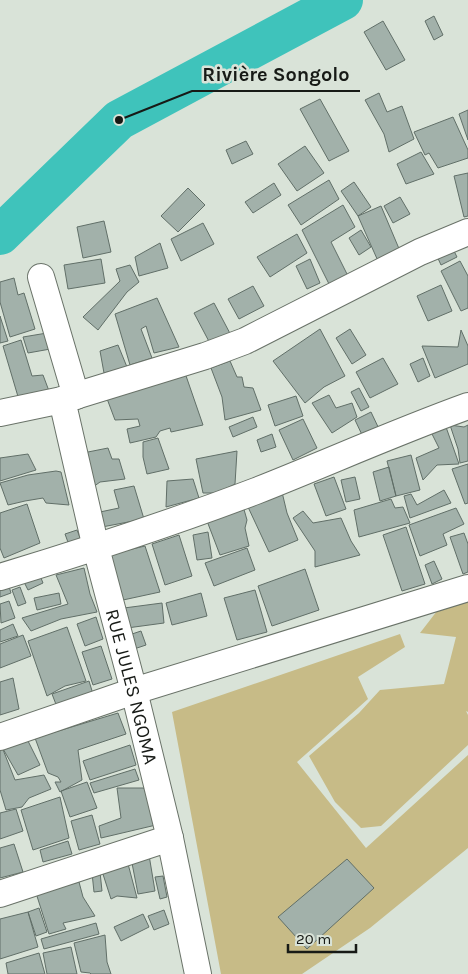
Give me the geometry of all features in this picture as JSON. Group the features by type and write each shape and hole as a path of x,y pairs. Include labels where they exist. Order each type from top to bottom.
{"street":[{"path":"0,413 69,398 205,356 245,341 420,252 468,232"},
{"name":"RUE JULES NGOMA","path":"41,277 69,398 96,548 170,838 198,974"},
{"path":"0,577 96,548 256,490 468,406"},
{"path":"0,737 134,691 468,588"},
{"path":"0,894 170,838"}],"shaded area":[{"path":"468,600 468,712 466,711 468,715 468,745 381,826 361,828 335,802 309,756 359,713 380,690 444,684 456,637 420,633 437,611"},
{"path":"400,634 405,647 358,677 368,699 297,762 366,848 468,755 468,848 370,928 302,974 221,974 172,712"}],"building":[{"path":"434,16 443,35 434,40 425,21"},
{"path":"383,21 405,60 386,70 364,32"},
{"path":"379,93 387,112 402,106 414,139 389,152 384,134 365,100"},
{"path":"320,99 349,151 329,161 300,109"},
{"path":"468,110 468,140 459,114"},
{"path":"453,117 468,150 468,158 438,168 429,153 425,155 414,132"},
{"path":"246,141 253,154 232,164 226,150"},
{"path":"305,146 324,173 297,191 278,164"},
{"path":"421,152 434,174 406,184 397,164"},
{"path":"468,173 468,216 464,217 454,176"},
{"path":"329,180 339,199 301,225 288,205"},
{"path":"354,182 371,207 358,216 341,191"},
{"path":"274,183 281,195 253,213 245,202"},
{"path":"188,188 205,205 178,232 161,216"},
{"path":"400,197 410,214 393,223 384,206"},
{"path":"343,205 355,227 331,242 349,278 331,288 302,230"},
{"path":"381,206 400,251 378,261 358,216"},
{"path":"104,221 111,252 83,258 77,227"},
{"path":"203,223 214,244 181,261 171,239"},
{"path":"361,230 371,247 359,255 349,238"},
{"path":"297,234 307,253 270,277 257,257"},
{"path":"160,243 168,268 139,276 135,257"},
{"path":"453,249 457,257 441,265 436,254"},
{"path":"101,259 105,283 68,289 64,265"},
{"path":"310,259 320,283 307,289 296,266"},
{"path":"460,261 468,276 468,308 461,311 441,271"},
{"path":"130,265 139,282 127,292 98,330 83,317 120,281 116,269"},
{"path":"14,278 18,295 24,293 35,329 10,337 0,302 0,282"},
{"path":"441,285 452,311 428,321 417,296"},
{"path":"253,286 264,306 239,319 228,299"},
{"path":"157,298 179,347 154,353 146,326 141,329 152,358 130,365 115,314"},
{"path":"214,303 234,341 214,351 194,313"},
{"path":"0,316 8,341 0,343"},
{"path":"320,329 345,376 324,387 305,403 273,361"},
{"path":"350,329 366,355 352,364 336,338"},
{"path":"461,330 468,346 468,364 435,378 422,346 458,347"},
{"path":"53,332 56,348 28,353 23,337"},
{"path":"21,340 32,376 43,375 49,391 19,400 3,346"},
{"path":"118,345 127,367 104,373 100,351"},
{"path":"383,358 398,384 370,398 356,372"},
{"path":"423,358 430,376 418,382 410,364"},
{"path":"230,361 237,377 242,377 244,387 253,388 261,410 225,420 222,397 211,368"},
{"path":"184,370 203,425 171,432 170,428 160,431 156,437 130,443 127,429 140,426 138,419 115,420 106,396"},
{"path":"359,388 369,407 361,411 351,392"},
{"path":"329,395 336,408 352,403 357,417 332,433 312,403"},
{"path":"296,396 303,416 275,426 268,405"},
{"path":"371,412 380,431 364,439 355,420"},
{"path":"253,417 257,427 233,437 229,427"},
{"path":"303,419 317,448 293,460 279,430"},
{"path":"450,425 464,427 468,425 468,461 460,463 458,449"},
{"path":"446,427 459,464 437,465 423,480 416,458 439,448 431,432"},
{"path":"272,434 276,447 261,452 257,440"},
{"path":"158,438 169,469 147,474 143,457 143,442"},
{"path":"108,448 112,459 119,459 125,479 100,482 89,490 78,454"},
{"path":"237,451 235,484 217,493 203,493 196,459"},
{"path":"28,454 36,470 0,481 0,458"},
{"path":"411,455 420,490 396,496 387,461"},
{"path":"468,464 468,503 465,504 452,469"},
{"path":"389,467 396,496 380,501 373,472"},
{"path":"61,472 69,505 46,503 43,498 8,505 0,483 28,475"},
{"path":"334,477 346,509 326,516 314,484"},
{"path":"355,477 360,499 346,502 341,480"},
{"path":"193,479 199,498 166,507 167,481"},
{"path":"134,486 144,519 102,527 100,512 119,508 114,490"},
{"path":"444,490 451,503 410,518 404,496 411,494 417,505"},
{"path":"282,492 287,513 298,540 269,552 248,507"},
{"path":"391,499 395,508 403,507 410,523 359,537 354,510"},
{"path":"27,504 40,543 4,558 0,548 0,513"},
{"path":"243,506 247,520 245,528 249,546 220,555 207,521"},
{"path":"456,508 464,524 443,534 447,545 420,556 409,525"},
{"path":"303,511 313,523 341,518 351,541 360,555 315,567 315,551 293,518"},
{"path":"406,527 425,584 402,591 383,535"},
{"path":"77,530 81,540 69,545 65,534"},
{"path":"208,532 212,558 197,560 193,535"},
{"path":"464,533 468,544 468,572 463,574 450,537"},
{"path":"179,535 192,576 165,585 152,544"},
{"path":"145,546 160,592 123,600 103,556"},
{"path":"247,548 255,570 214,586 205,563"},
{"path":"434,561 442,579 432,584 425,565"},
{"path":"84,568 90,594 97,612 61,619 31,631 22,618 68,604 56,575"},
{"path":"305,569 319,610 272,626 258,586"},
{"path":"39,573 43,583 28,590 23,580"},
{"path":"8,583 11,593 0,597 0,586"},
{"path":"20,587 26,603 18,606 12,590"},
{"path":"255,590 267,632 237,640 224,598"},
{"path":"59,593 61,604 37,610 34,598"},
{"path":"201,593 207,616 172,625 166,603"},
{"path":"9,601 15,618 1,623 0,604"},
{"path":"162,603 164,623 127,628 124,608"},
{"path":"96,617 103,639 85,646 77,624"},
{"path":"13,624 18,636 0,642 0,630"},
{"path":"67,627 86,681 65,686 47,696 28,641"},
{"path":"141,631 146,645 134,649 129,635"},
{"path":"23,635 31,656 0,668 0,644"},
{"path":"101,646 112,679 93,685 82,652"},
{"path":"13,678 19,709 0,715 0,682"},
{"path":"89,681 93,694 57,707 52,694"},
{"path":"118,713 126,734 78,750 82,780 60,792 55,782 61,782 58,777 48,773 35,738"},
{"path":"28,741 40,765 18,775 2,747"},
{"path":"130,745 136,765 90,780 83,761"},
{"path":"0,747 2,747 15,780 44,775 51,789 29,798 22,807 6,810 0,790"},
{"path":"135,769 139,780 94,793 90,783"},
{"path":"87,782 97,808 70,817 61,791"},
{"path":"117,788 144,788 156,825 101,838 99,826 121,818"},
{"path":"60,797 69,838 33,850 21,810"},
{"path":"16,809 23,831 0,839 0,813"},
{"path":"92,815 100,844 79,850 71,821"},
{"path":"68,841 72,854 43,862 40,850"},
{"path":"14,844 23,872 0,878 0,848"},
{"path":"149,855 155,891 138,894 131,858"},
{"path":"347,859 374,888 307,949 278,917"},
{"path":"127,860 137,898 117,896 111,899 101,868"},
{"path":"100,872 102,891 94,892 92,873"},
{"path":"163,876 167,897 160,899 155,877"},
{"path":"79,882 83,897 95,916 63,923 66,929 49,934 36,893"},
{"path":"39,908 47,932 36,936 28,912"},
{"path":"164,910 169,924 154,930 148,916"},
{"path":"28,912 38,947 0,959 0,919"},
{"path":"143,914 149,927 121,941 114,927"},
{"path":"96,923 99,934 44,949 41,939"},
{"path":"105,935 107,962 111,974 81,972 74,943"},
{"path":"71,947 77,974 47,974 43,953"},
{"path":"39,953 45,974 8,974 6,963"}],"waterway":[{"path":"0,235 119,120 343,0"}],"place":[{"name":"Rivière Songolo","path":"119,120"}]}
